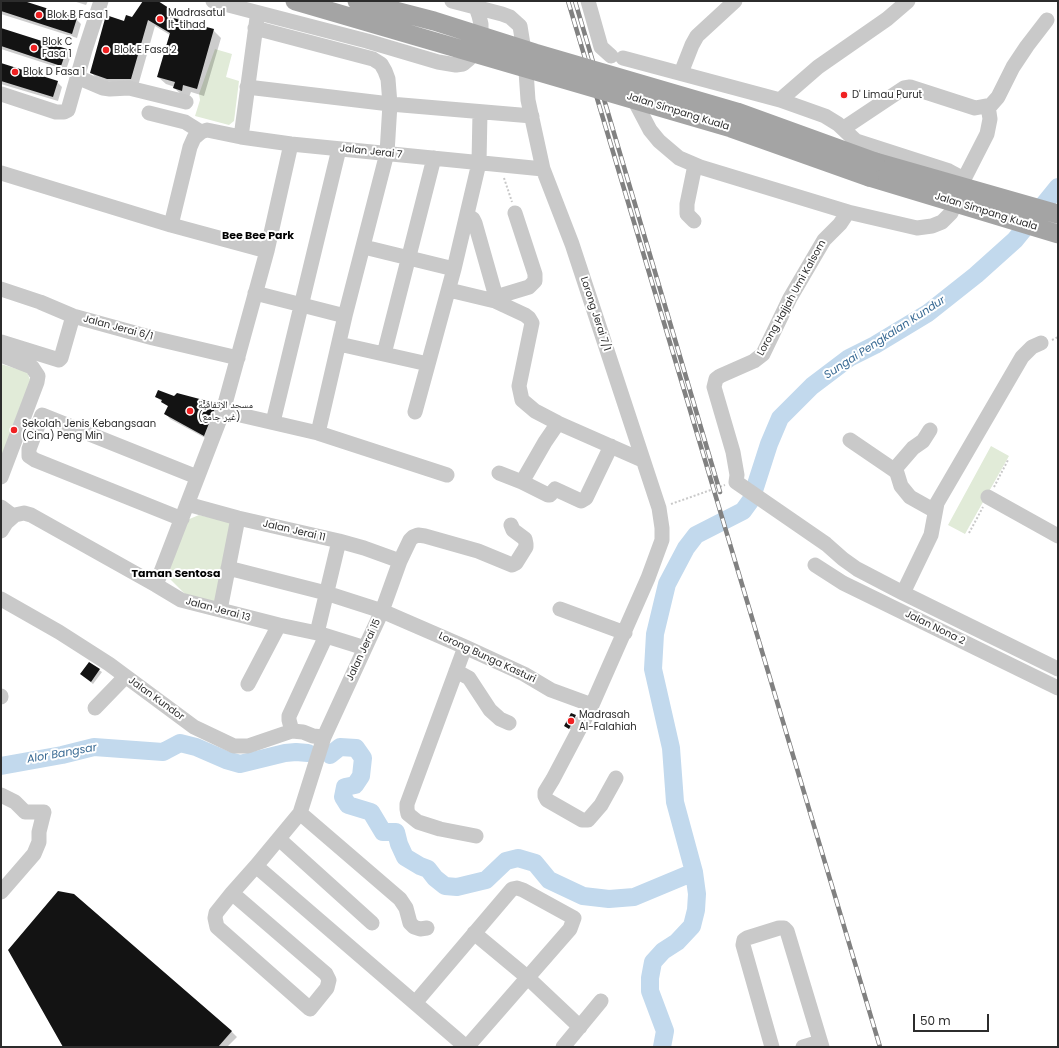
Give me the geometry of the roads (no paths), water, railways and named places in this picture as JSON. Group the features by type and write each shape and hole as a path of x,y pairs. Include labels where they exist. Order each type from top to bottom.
{"main road":[{"name":"Jalan Simpang Kuala","path":"295,1 872,169 962,190 1016,212 1052,232"},
{"name":"Jalan Simpang Kuala","path":"357,1 434,21 534,53 737,112 872,169"},
{"name":"Jalan Simpang Kuala","path":"1016,212 1055,214"}],"street":[{"path":"1,94 56,112 64,112 68,110 101,1"},
{"path":"213,1 368,41 438,62 456,65 463,64 469,59 478,46 481,29 476,7"},
{"name":"Lorong Jerai 7/1","path":"452,1 510,17 520,26 525,57 528,100 543,169 572,244 658,508 662,528 662,540 648,578 625,634 592,705 545,792 545,796 547,800 582,820 588,820 601,805 616,778"},
{"path":"588,1 601,47 618,62 650,130 659,141 679,158 695,165 848,212 917,228 932,226 942,222 951,213 987,134 990,119 988,106"},
{"path":"780,100 818,67 887,18 908,1"},
{"path":"681,73 697,36 730,2"},
{"path":"241,138 257,13"},
{"path":"844,128 904,88 910,87 975,108 991,105 998,97 1016,61 1048,20"},
{"path":"255,28 373,59 381,64 388,79 390,104 387,154 345,316 318,433"},
{"path":"618,62 681,73 780,100 825,116 832,119 844,128 852,137 863,144 949,172 962,190"},
{"path":"77,77 103,88 129,88 186,102"},
{"path":"247,87 390,104 532,116"},
{"path":"415,412 454,269 479,163 480,112"},
{"path":"148,113 185,122 201,132 194,138 190,147 171,225"},
{"name":"Jalan Jerai 7","path":"201,132 207,130 241,138 291,144 543,169"},
{"path":"156,584 223,411 267,251 291,144"},
{"path":"273,422 339,149"},
{"path":"384,354 434,158"},
{"path":"694,221 688,214 687,204 695,165"},
{"path":"1,173 171,225 267,251"},
{"name":"Lorong Hajjah Umi Kalsom","path":"848,212 840,224 824,240 790,298 760,358 720,376 716,379 714,387 733,452 739,484 826,544 857,569 903,594"},
{"path":"495,299 529,287 535,281 515,213"},
{"path":"467,215 473,219 475,223 495,299"},
{"path":"364,247 454,269"},
{"name":"Jalan Jerai 6/1","path":"1,289 40,302 73,316 153,338 238,358"},
{"path":"448,290 495,299 525,315 532,323 519,386 522,400 535,411 558,423 642,460"},
{"path":"255,294 345,316"},
{"path":"1,342 59,360 61,358 73,316"},
{"path":"1041,343 1032,346 1022,357 943,491 937,503 931,535 903,594 1058,669"},
{"path":"339,344 428,364"},
{"path":"1,355 32,367 38,376 1,477"},
{"path":"223,411 318,433 447,475"},
{"path":"182,519 35,460 29,456 29,449 42,415 197,477"},
{"path":"522,482 545,442 558,423"},
{"path":"894,470 913,448 923,441 930,430"},
{"path":"850,440 894,470 905,493 916,501 935,511"},
{"path":"499,473 522,482 548,496 556,490 581,501 586,498 611,446"},
{"path":"988,497 1058,536"},
{"name":"Jalan Jerai 11","path":"188,504 238,518 339,541 400,561"},
{"name":"Jalan Jerai 13","path":"1,532 6,523 7,512 31,515 156,584 181,600 279,626 321,635 365,648"},
{"path":"220,610 238,518"},
{"name":"Jalan Jerai 15","path":"300,812 324,737 382,611 400,561 410,540 418,535 425,536 478,551 515,565 526,547 526,542 513,530 511,525"},
{"path":"324,737 313,736 292,730 289,716 321,635 326,593 339,541"},
{"name":"Jalan Nona 2","path":"815,564 843,582 1058,688"},
{"name":"Lorong Bunga Kasturi","path":"228,568 326,593 382,611 465,646 524,674 551,690 592,705"},
{"name":"Jalan Kundor","path":"1,599 59,632 109,664 194,727 234,746 248,746 292,730"},
{"path":"560,609 625,634"},
{"path":"248,684 279,626"},
{"path":"465,646 407,804 407,809 408,814 418,822 440,829 476,836"},
{"path":"456,671 469,678 490,710 500,719 509,723"},
{"path":"95,708 125,677"},
{"path":"1,795 15,802 25,812 44,812 39,832 39,842 34,854 2,889"},
{"path":"232,893 326,974 329,980 327,988 310,1008 217,927 215,918 216,913 232,893 279,839 300,812 400,899 406,908 410,923 414,927 420,929 427,928"},
{"path":"279,839 372,923"},
{"path":"256,866 415,1003 467,1047 570,929 574,918 523,890 517,888 512,889 415,1003"},
{"path":"772,1047 743,945 744,940 747,938 778,928 784,928 787,931 821,1044 803,1047"},
{"path":"474,933 527,977 580,1026"},
{"path":"563,1047 601,1001"}],"waterway":[{"name":"Sungai Pengkalan Kundur","path":"662,1047 665,1031 650,991 650,978 653,962 663,951 677,942 692,926 696,910 697,894 694,872 675,802 671,748 653,669 655,634 667,584 686,548 696,535 743,511 751,500 769,444 780,418 812,386 849,358 875,345 928,313 976,275 1015,240 1058,187"},
{"name":"Alor Bangsar","path":"1,766 62,755 94,747 163,752 180,743 196,747 226,760 240,764 285,753 308,753"},
{"name":"Alor Bangsar","path":"330,755 340,747 356,748 363,758 361,776 355,785 345,787 343,797 348,805 371,812 383,832 396,832 399,844 405,857 428,869 435,878 445,886 457,887 486,880 506,861 518,858 535,863 549,880 583,896 609,899 634,897 694,872"}],"railway":[{"path":"568,1 880,1047"},
{"path":"575,1 720,492"}],"place":[{"name":"Blok B Fasa 1","path":"39,15"},
{"name":"Madrasatul It-tihad","path":"160,19"},
{"name":"Blok C Fasa 1","path":"34,48"},
{"name":"Blok E Fasa 2","path":"106,50"},
{"name":"Blok D Fasa 1","path":"15,72"},
{"name":"D' Limau Purut","path":"844,95"},
{"name":"مسجد الإتفاقية (غير جامع)","path":"190,411"},
{"name":"Sekolah Jenis Kebangsaan (Cina) Peng Min","path":"14,430"},
{"name":"Madrasah Al-Falahiah","path":"571,721"}],"district":[{"name":"Bee Bee Park","path":"258,236"},
{"name":"Taman Sentosa","path":"176,574"}]}
